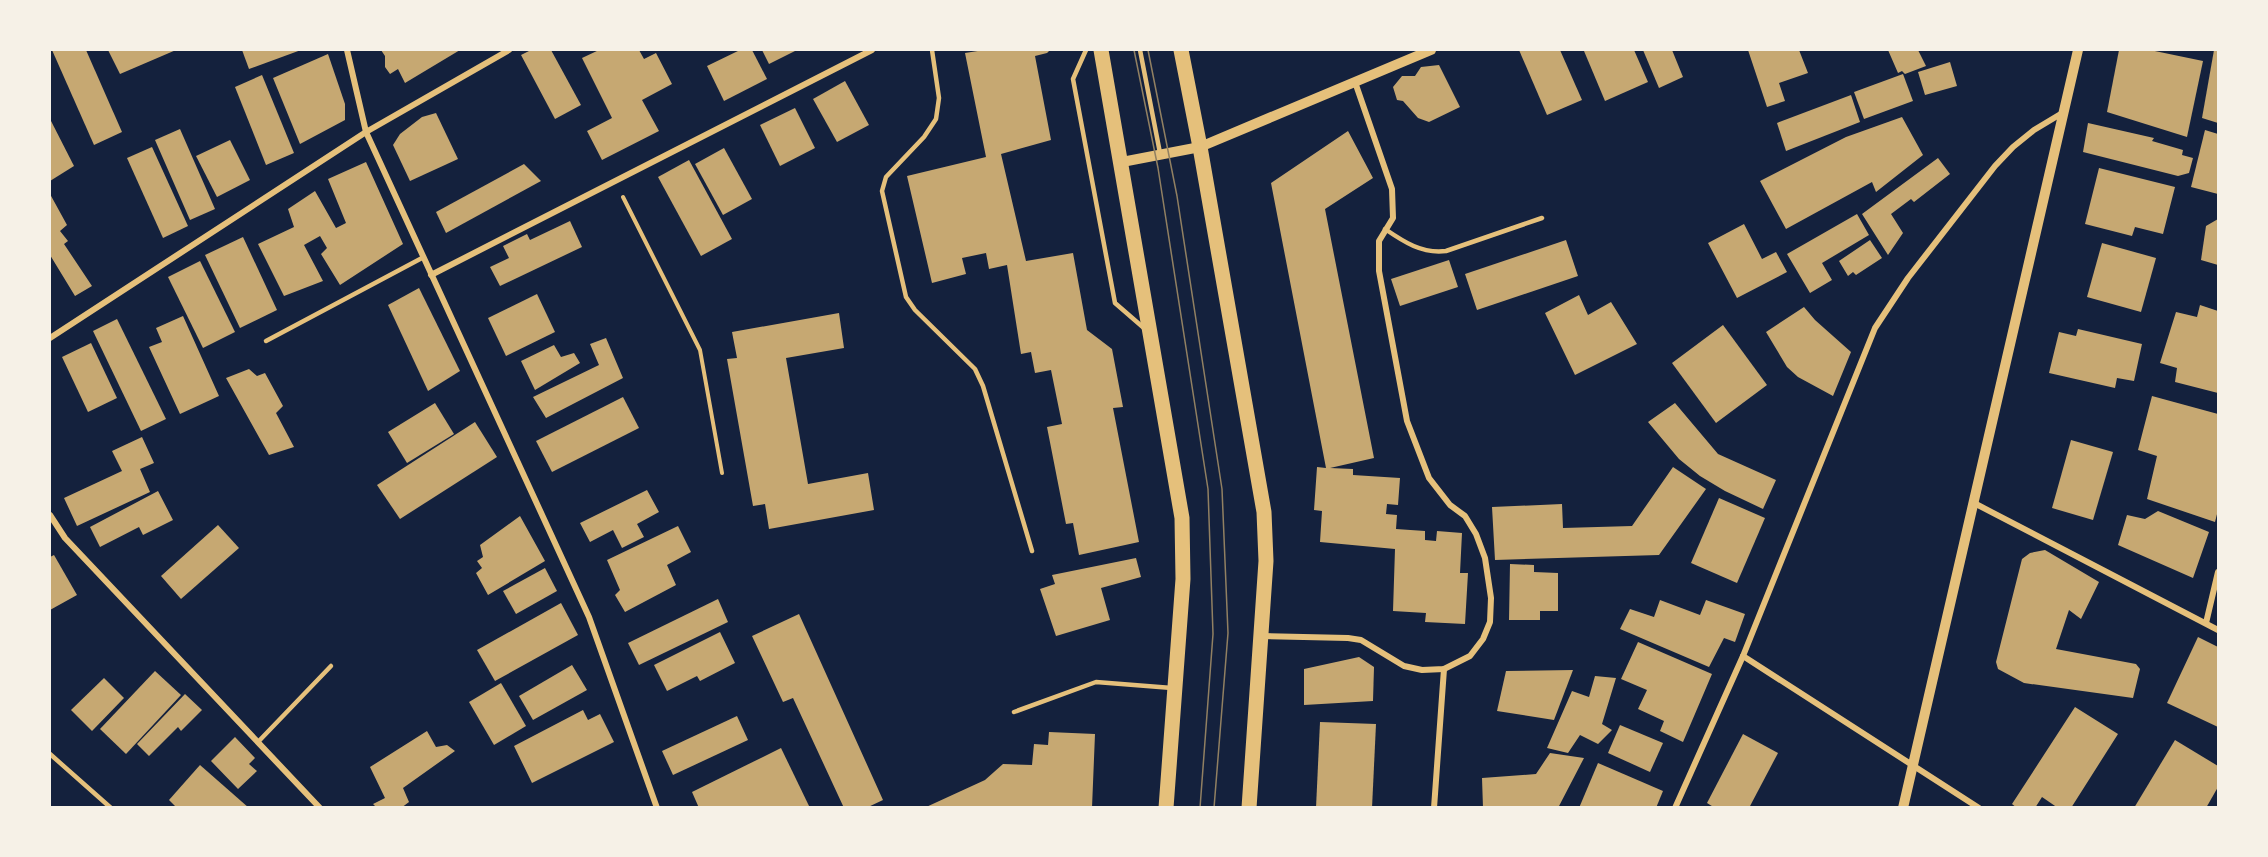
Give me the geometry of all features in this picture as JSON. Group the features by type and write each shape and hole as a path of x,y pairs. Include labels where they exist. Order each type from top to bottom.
{"main road":[{"path":"1101,50 1182,518 1183,579 1166,807"},
{"path":"1181,50 1264,512 1266,561 1249,807"}],"street":[{"path":"347,50 366,132 589,617 657,807"},
{"path":"50,338 366,132 509,50"},
{"path":"431,275 872,50"},
{"path":"1122,162 1200,147 1431,50"},
{"path":"1903,807 2079,50"},
{"path":"1262,636 1361,640 1404,666 1422,670 1444,669 1470,656 1483,639 1490,622 1491,598 1485,558 1476,534 1465,516 1450,505 1429,478 1407,421 1379,271 1379,241 1393,218 1392,189 1355,82"},
{"path":"1675,807 1743,656 1875,328 1908,278 1995,166 2027,136 2064,112"},
{"path":"1974,503 2218,630"},
{"path":"50,515 65,538 320,807"},
{"path":"2206,623 2218,572"},
{"path":"1743,656 1978,807"},
{"path":"1434,807 1444,669"}],"lane":[{"path":"932,50 939,98 936,119 924,136 886,177 882,191 906,297 915,310 975,369 983,386 1032,551"},
{"path":"1086,50 1073,79 1115,303 1150,333"},
{"path":"1140,50 1161,155"},
{"path":"1385,230 1408,245 1433,253 1446,251 1542,218"},
{"path":"266,341 422,258"},
{"path":"258,742 331,666"},
{"path":"1014,712 1096,682 1175,688"},
{"path":"50,754 111,807"}],"path":[{"path":"615,181 700,350 722,473"}],"building":[{"path":"52,50 86,50 122,132 94,145"},
{"path":"108,50 176,50 120,74"},
{"path":"242,50 301,50 249,69"},
{"path":"381,50 460,50 405,83 398,69 390,74 385,67 385,56"},
{"path":"531,50 551,50 581,105 555,119 521,55"},
{"path":"599,50 639,50 644,59 656,53 672,84 642,100 659,131 602,160 587,131 612,118 582,58"},
{"path":"740,50 752,50 767,79 724,101 707,66"},
{"path":"762,50 797,50 769,64"},
{"path":"984,50 1050,50 1035,56 1051,140 1001,154 1026,261 1073,253 1087,330 1112,349 1123,407 1113,408 1139,542 1079,555 1073,523 1066,524 1047,427 1062,424 1051,370 1035,373 1031,352 1021,354 1007,265 989,269 986,253 962,258 966,274 932,283 907,176 986,157 965,53"},
{"path":"1519,50 1560,50 1582,100 1547,115"},
{"path":"1634,50 1648,82 1605,101 1584,51"},
{"path":"1643,50 1672,50 1683,77 1659,88"},
{"path":"1748,50 1799,50 1808,73 1779,83 1785,101 1767,107"},
{"path":"1888,50 1918,50 1926,66 1905,74 1902,71 1898,73"},
{"path":"2119,50 2150,50 2203,61 2187,137 2107,112"},
{"path":"2214,50 2218,50 2218,123 2202,118"},
{"path":"328,54 345,104 345,120 300,144 273,78"},
{"path":"1950,62 1957,86 1925,95 1918,72"},
{"path":"1439,65 1460,107 1429,122 1418,118 1403,101 1397,100 1393,87 1402,76 1415,76 1421,67"},
{"path":"1903,74 1913,101 1864,119 1854,92"},
{"path":"262,75 294,153 266,165 235,87"},
{"path":"845,81 869,125 837,142 813,99"},
{"path":"1851,95 1860,122 1786,151 1777,123"},
{"path":"795,108 815,148 780,166 760,125"},
{"path":"436,113 458,159 410,181 393,145 400,134 422,117"},
{"path":"1902,117 1923,155 1876,192 1872,182 1786,229 1760,181 1846,137"},
{"path":"50,119 74,166 50,181"},
{"path":"2088,123 2154,138 2152,141 2183,150 2182,155 2193,158 2189,173 2178,176 2083,152"},
{"path":"180,129 215,209 190,220 155,140"},
{"path":"2205,130 2218,134 2218,194 2191,187"},
{"path":"1348,131 1373,178 1325,209 1374,458 1330,468 1353,469 1353,475 1400,478 1398,505 1387,504 1386,514 1397,515 1396,529 1425,531 1425,540 1436,541 1437,531 1462,533 1460,573 1468,573 1465,624 1425,622 1426,613 1393,611 1395,549 1320,542 1322,511 1314,510 1317,467 1326,468 1271,183"},
{"path":"230,140 250,180 217,197 196,156"},
{"path":"152,147 188,226 163,238 127,158"},
{"path":"724,148 752,199 723,215 695,164"},
{"path":"1938,158 1950,174 1914,202 1911,199 1891,214 1903,233 1888,255 1862,214"},
{"path":"689,160 732,239 701,256 658,177"},
{"path":"366,162 403,244 340,285 321,254 327,248 320,236 304,245 323,281 284,296 258,244 294,227 288,209 315,191 336,228 346,223 328,179"},
{"path":"524,164 541,181 446,233 436,212"},
{"path":"2099,168 2175,187 2163,234 2135,227 2132,236 2085,224"},
{"path":"50,194 67,225 60,231 68,241 64,244 92,286 75,296 50,255"},
{"path":"1857,214 1869,235 1822,263 1832,280 1810,293 1787,254"},
{"path":"2218,219 2218,265 2201,260 2206,226"},
{"path":"570,221 582,247 500,286 490,267 509,258 503,246 527,234 530,240"},
{"path":"1744,224 1762,259 1776,252 1787,272 1737,298 1708,243"},
{"path":"243,237 277,310 240,328 205,255"},
{"path":"1566,240 1578,276 1477,310 1465,274"},
{"path":"1870,240 1882,258 1856,275 1853,272 1848,276 1839,261"},
{"path":"2102,243 2156,258 2141,312 2087,297"},
{"path":"1449,260 1458,287 1400,306 1391,279"},
{"path":"200,261 235,332 203,348 168,277"},
{"path":"419,288 460,371 428,391 388,305"},
{"path":"537,294 555,332 506,356 488,318"},
{"path":"1579,295 1588,315 1611,302 1637,344 1575,375 1545,313"},
{"path":"2200,305 2218,311 2218,393 2175,382 2177,368 2160,363 2176,312 2197,317"},
{"path":"1804,307 1851,352 1833,396 1798,377 1787,367 1766,332"},
{"path":"839,313 844,348 786,358 808,484 868,473 874,510 769,529 765,504 753,506 727,359 737,358 732,332"},
{"path":"183,316 219,396 180,414 149,347 162,342 156,328"},
{"path":"117,319 166,419 141,431 93,331"},
{"path":"1723,325 1767,385 1716,423 1672,363"},
{"path":"2078,329 2142,344 2134,381 2117,378 2115,388 2049,373 2059,332 2076,336"},
{"path":"606,338 623,378 546,418 533,397 599,365 590,344"},
{"path":"91,343 117,398 88,412 62,357"},
{"path":"554,345 561,357 574,353 580,363 535,390 521,361"},
{"path":"249,369 257,376 265,373 283,406 276,413 294,447 269,455 226,378"},
{"path":"2152,396 2218,414 2218,510 2215,522 2147,499 2157,456 2138,450"},
{"path":"623,397 639,428 552,472 536,441"},
{"path":"435,403 454,434 407,463 388,432"},
{"path":"1675,403 1718,454 1776,480 1763,509 1700,476 1679,459 1648,422"},
{"path":"475,422 497,457 400,519 377,485"},
{"path":"142,437 154,463 140,469 150,492 77,526 64,498 122,471 112,451"},
{"path":"2071,440 2113,452 2093,520 2052,508"},
{"path":"1673,467 1706,489 1659,555 1495,560 1492,507 1562,504 1563,528 1632,526"},
{"path":"647,490 659,512 637,524 644,537 622,548 613,530 590,542 580,523"},
{"path":"158,491 173,520 143,535 139,527 100,547 90,527"},
{"path":"1719,498 1765,518 1737,583 1691,563"},
{"path":"2158,511 2209,532 2193,578 2118,545 2127,515 2145,519"},
{"path":"520,516 545,561 488,595 476,573 482,568 477,561 483,557 480,545"},
{"path":"218,525 239,548 181,599 161,576"},
{"path":"678,526 691,552 667,565 676,585 625,612 615,595 620,590 607,560"},
{"path":"2045,550 2099,582 2081,619 2069,610 2056,649 2136,664 2140,669 2133,698 2024,683 1998,669 1996,662 2022,559 2030,553"},
{"path":"54,555 77,595 50,610 50,557"},
{"path":"1136,558 1141,577 1101,588 1110,620 1056,636 1040,589 1055,584 1052,575"},
{"path":"1510,564 1534,565 1534,572 1558,573 1558,611 1540,611 1540,620 1509,620"},
{"path":"545,568 557,591 516,614 503,591"},
{"path":"718,599 728,622 639,665 628,643"},
{"path":"1660,600 1700,615 1706,600 1745,614 1735,642 1724,638 1709,667 1620,629 1630,609 1654,617"},
{"path":"561,603 578,635 495,681 477,650"},
{"path":"799,614 883,800 866,808 844,808 793,698 783,702 752,636"},
{"path":"720,632 735,663 700,681 697,676 667,691 654,665"},
{"path":"2198,637 2218,647 2218,727 2167,703"},
{"path":"1638,642 1712,674 1683,742 1660,731 1664,721 1638,709 1647,690 1621,679"},
{"path":"1359,657 1374,667 1373,701 1304,705 1304,669"},
{"path":"572,665 587,690 533,720 519,696"},
{"path":"1573,670 1554,720 1497,711 1506,671"},
{"path":"155,671 181,695 126,754 100,729"},
{"path":"1595,676 1616,678 1602,724 1612,730 1598,744 1580,735 1568,753 1547,748 1572,691 1589,697"},
{"path":"104,678 124,698 92,731 71,710"},
{"path":"501,683 526,726 494,745 469,702"},
{"path":"185,694 202,710 181,731 178,727 149,756 137,744"},
{"path":"2075,707 2118,734 2071,808 2058,808 2042,797 2035,808 2017,808 2012,804"},
{"path":"583,710 588,720 600,714 614,742 532,783 514,746"},
{"path":"737,716 748,740 673,775 662,751"},
{"path":"1320,722 1376,724 1372,808 1316,808"},
{"path":"1620,725 1663,743 1650,772 1608,753"},
{"path":"427,731 436,747 447,745 455,751 403,788 409,802 401,808 377,808 373,804 385,798 370,767"},
{"path":"1049,732 1095,734 1092,808 924,808 985,780 1003,764 1032,765 1034,744 1048,745"},
{"path":"1743,734 1778,753 1749,808 1715,808 1707,803"},
{"path":"235,737 255,758 249,764 257,771 238,789 211,761"},
{"path":"2175,740 2218,766 2218,787 2206,808 2134,808"},
{"path":"781,748 810,808 699,808 692,792"},
{"path":"1550,753 1584,758 1558,808 1483,808 1482,778 1536,774"},
{"path":"1598,763 1663,791 1656,808 1579,808"},
{"path":"200,765 249,808 177,808 169,800"}],"tram line":[{"path":"1134,50 1158,168 1208,489 1213,634 1200,808"},
{"path":"1148,50 1177,196 1222,489 1228,633 1214,808"}]}
